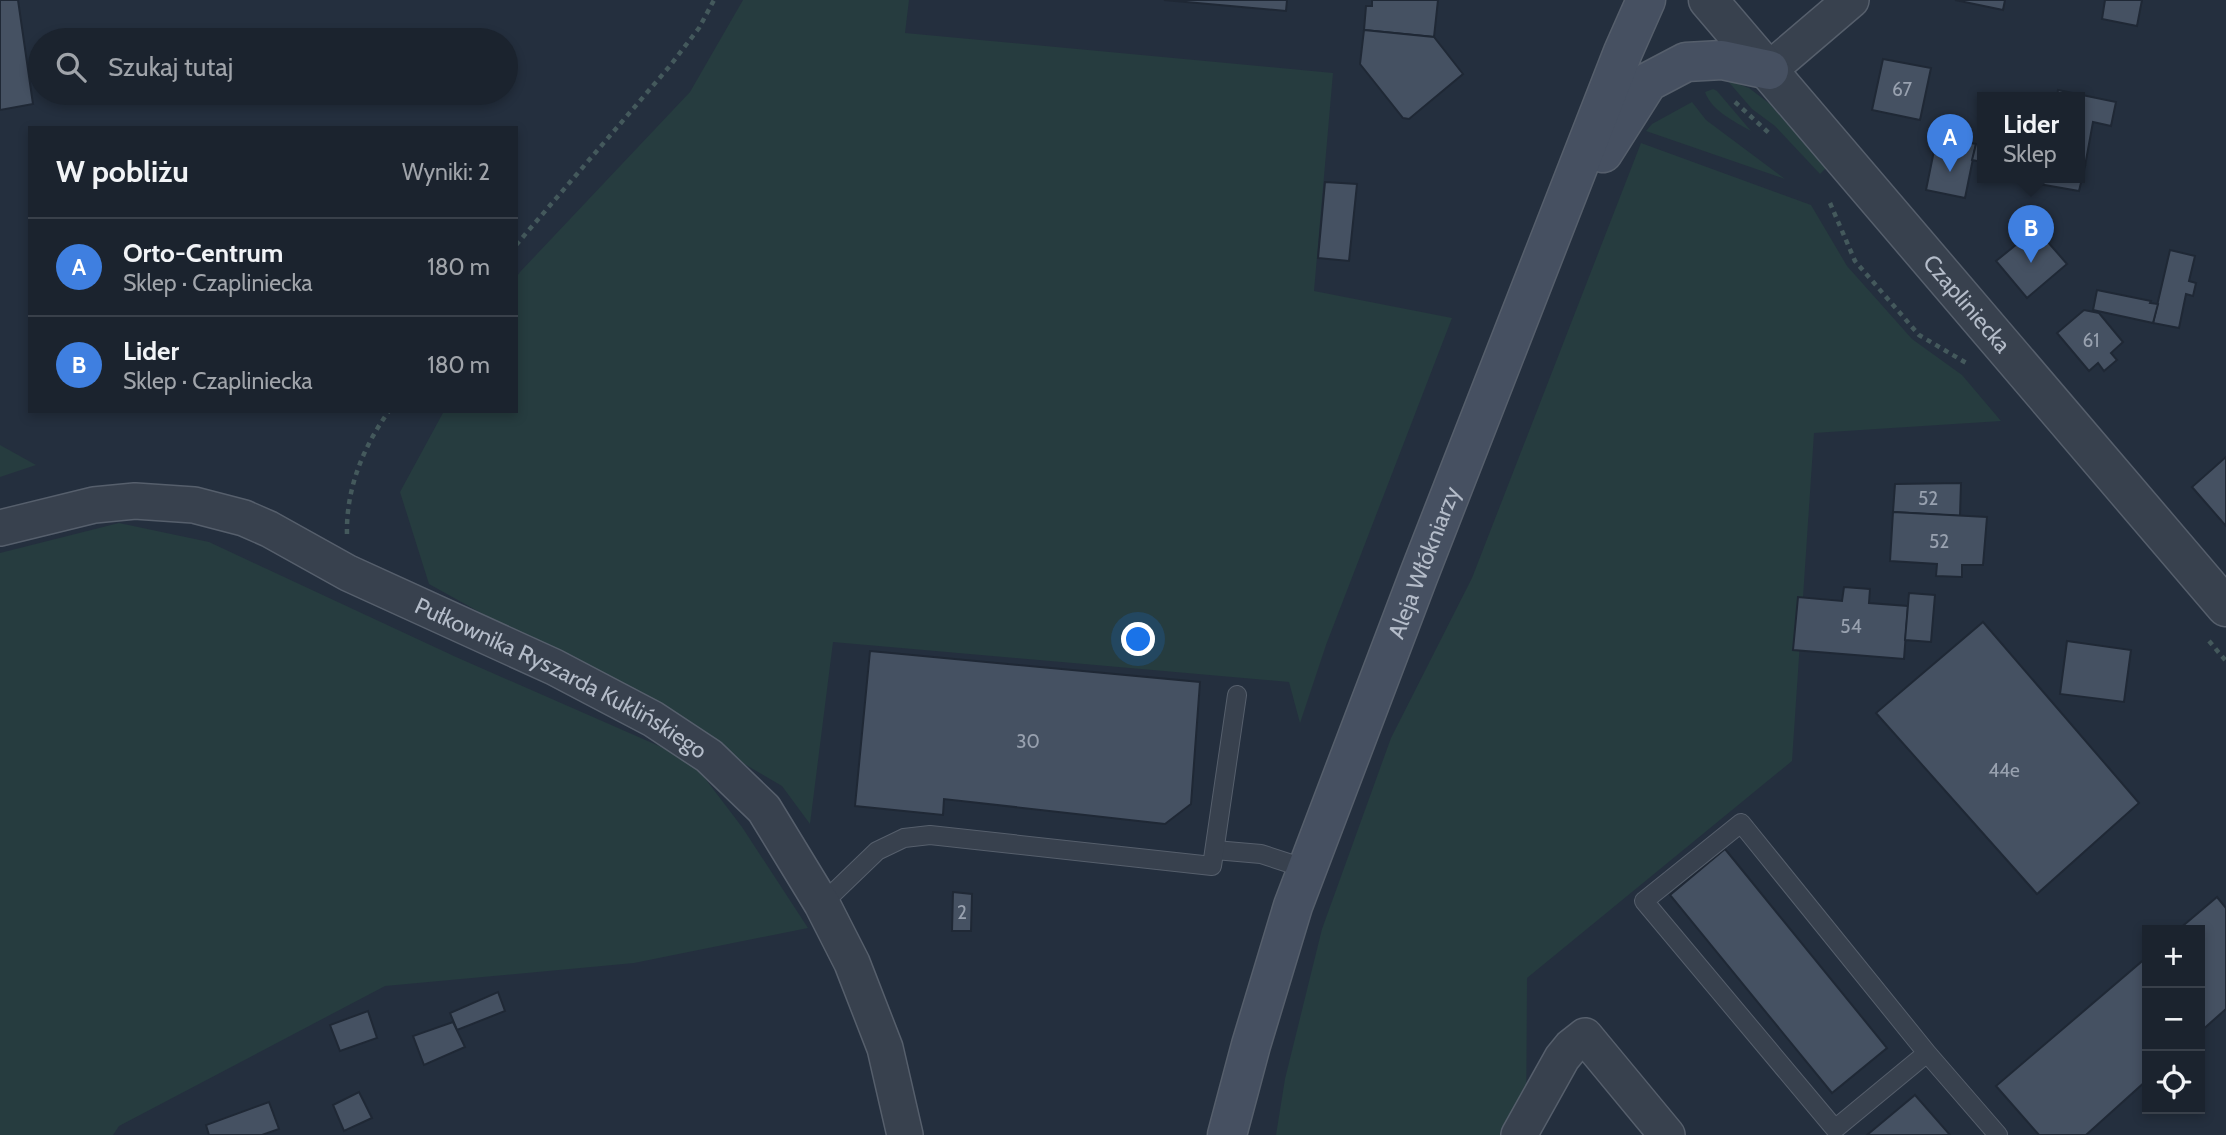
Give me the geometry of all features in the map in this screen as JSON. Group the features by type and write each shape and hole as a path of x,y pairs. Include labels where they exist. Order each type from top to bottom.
{"main road":[{"name":"Aleja Włókniarzy","path":"1227,1135 1285,932 1307,869 1623,51 1646,0"},
{"path":"1557,226 1648,82 1686,62 1698,59 1722,60 1769,70"}],"street":[{"name":"Czapliniecka","path":"1708,0 2226,607"},
{"path":"1769,70 1851,0"},
{"name":"Pułkownika Ryszarda Kuklińskiego","path":"0,528 94,505 135,501 194,505 244,518 348,573 554,667 653,719 709,756 764,809 822,904 852,963 885,1048 905,1135"},
{"path":"1519,1135 1562,1058 1585,1036 1667,1135"}],"lane":[{"path":"822,904 877,851 904,838 930,835 1212,866 1237,695"},
{"path":"1927,1053 1835,1129 1644,901 1741,823 1927,1053 1998,1135"},
{"path":"1214,850 1261,854 1307,869"}],"path":[{"path":"518,243 670,67 699,28 714,0"},
{"path":"1730,98 1771,135"},
{"path":"348,573 347,521 355,471 388,413"}],"green space":[{"path":"743,0 909,0 905,33 1333,73 1314,291 1452,318 1326,645 1300,723 1289,682 833,642 810,824 782,786 429,584 400,492 443,413 518,413 518,275 690,92"},
{"path":"1727,80 1749,88 1770,104 1826,168 1820,174 1775,126 1752,109"},
{"path":"1713,89 1751,131 1724,115 1712,104 1705,92"},
{"path":"1692,102 1706,120 1785,179 1646,131 1652,124"},
{"path":"1641,143 1811,205 1847,266 1912,339 1962,375 2001,421 1814,433 1792,761 1527,978 1526,1135 1276,1135 1285,1079 1322,929 1391,738 1472,578"},
{"path":"0,445 36,465 0,477"},
{"path":"119,523 209,542 456,657 691,760 742,827 808,928 634,963 385,986 119,1126 113,1135 0,1135 0,553"}],"building":[{"path":"0,0 18,0 28,69 28,105 0,110"},
{"path":"1164,0 1287,0 1286,11"},
{"path":"1372,0 1438,0 1434,37 1364,30 1366,6 1372,6"},
{"path":"1955,0 2005,0 2003,10"},
{"path":"2105,0 2142,0 2137,26 2102,19"},
{"path":"1364,30 1434,37 1463,74 1409,119 1403,118 1360,64"},
{"path":"1883,59 1931,68 1920,120 1872,110"},
{"path":"2085,96 2116,102 2111,126 2093,122 2085,166"},
{"path":"1937,136 1976,144 1965,198 1926,190"},
{"path":"1976,144 1977,144 1977,161 1972,160"},
{"path":"1325,182 1357,184 1349,261 1318,258"},
{"path":"2033,183 2081,183 2079,191"},
{"path":"2033,231 2040,233 2067,264 2027,298 1996,261"},
{"path":"2170,250 2195,256 2189,281 2196,283 2193,296 2186,294 2179,328 2153,323"},
{"path":"2097,290 2158,304 2153,323 2093,310"},
{"path":"2084,310 2099,313 2123,342 2111,353 2117,360 2104,371 2098,363 2089,371 2057,333"},
{"path":"2226,457 2226,526 2192,487"},
{"path":"1961,483 1960,516 1893,512 1895,484"},
{"path":"1893,512 1987,517 1983,565 1962,565 1962,577 1936,576 1937,564 1890,561"},
{"path":"1844,587 1870,589 1869,603 1908,606 1904,659 1793,650 1798,597 1842,601"},
{"path":"1909,593 1935,595 1931,642 1905,640"},
{"path":"1983,622 2139,803 2037,894 1876,713"},
{"path":"2067,641 2131,650 2124,702 2060,694"},
{"path":"870,651 1200,682 1191,804 1165,824 944,799 943,815 855,806"},
{"path":"1725,849 1887,1048 1832,1093 1670,895"},
{"path":"953,892 972,894 971,931 952,931"},
{"path":"2217,897 2226,908 2226,1009 2205,1028 2205,925 2184,925"},
{"path":"2142,961 2142,1085 2086,1135 2039,1135 1996,1086"},
{"path":"498,992 505,1011 457,1030 450,1013"},
{"path":"368,1011 377,1038 340,1051 330,1025"},
{"path":"453,1022 465,1047 424,1065 413,1036"},
{"path":"359,1092 372,1118 344,1131 333,1105"},
{"path":"1915,1095 1950,1135 1867,1135"},
{"path":"269,1102 279,1129 262,1135 209,1135 206,1125"}],"place":[{"name":"Orto-Centrum","path":"1950,172"},
{"name":"Lider","path":"2031,263"}]}
